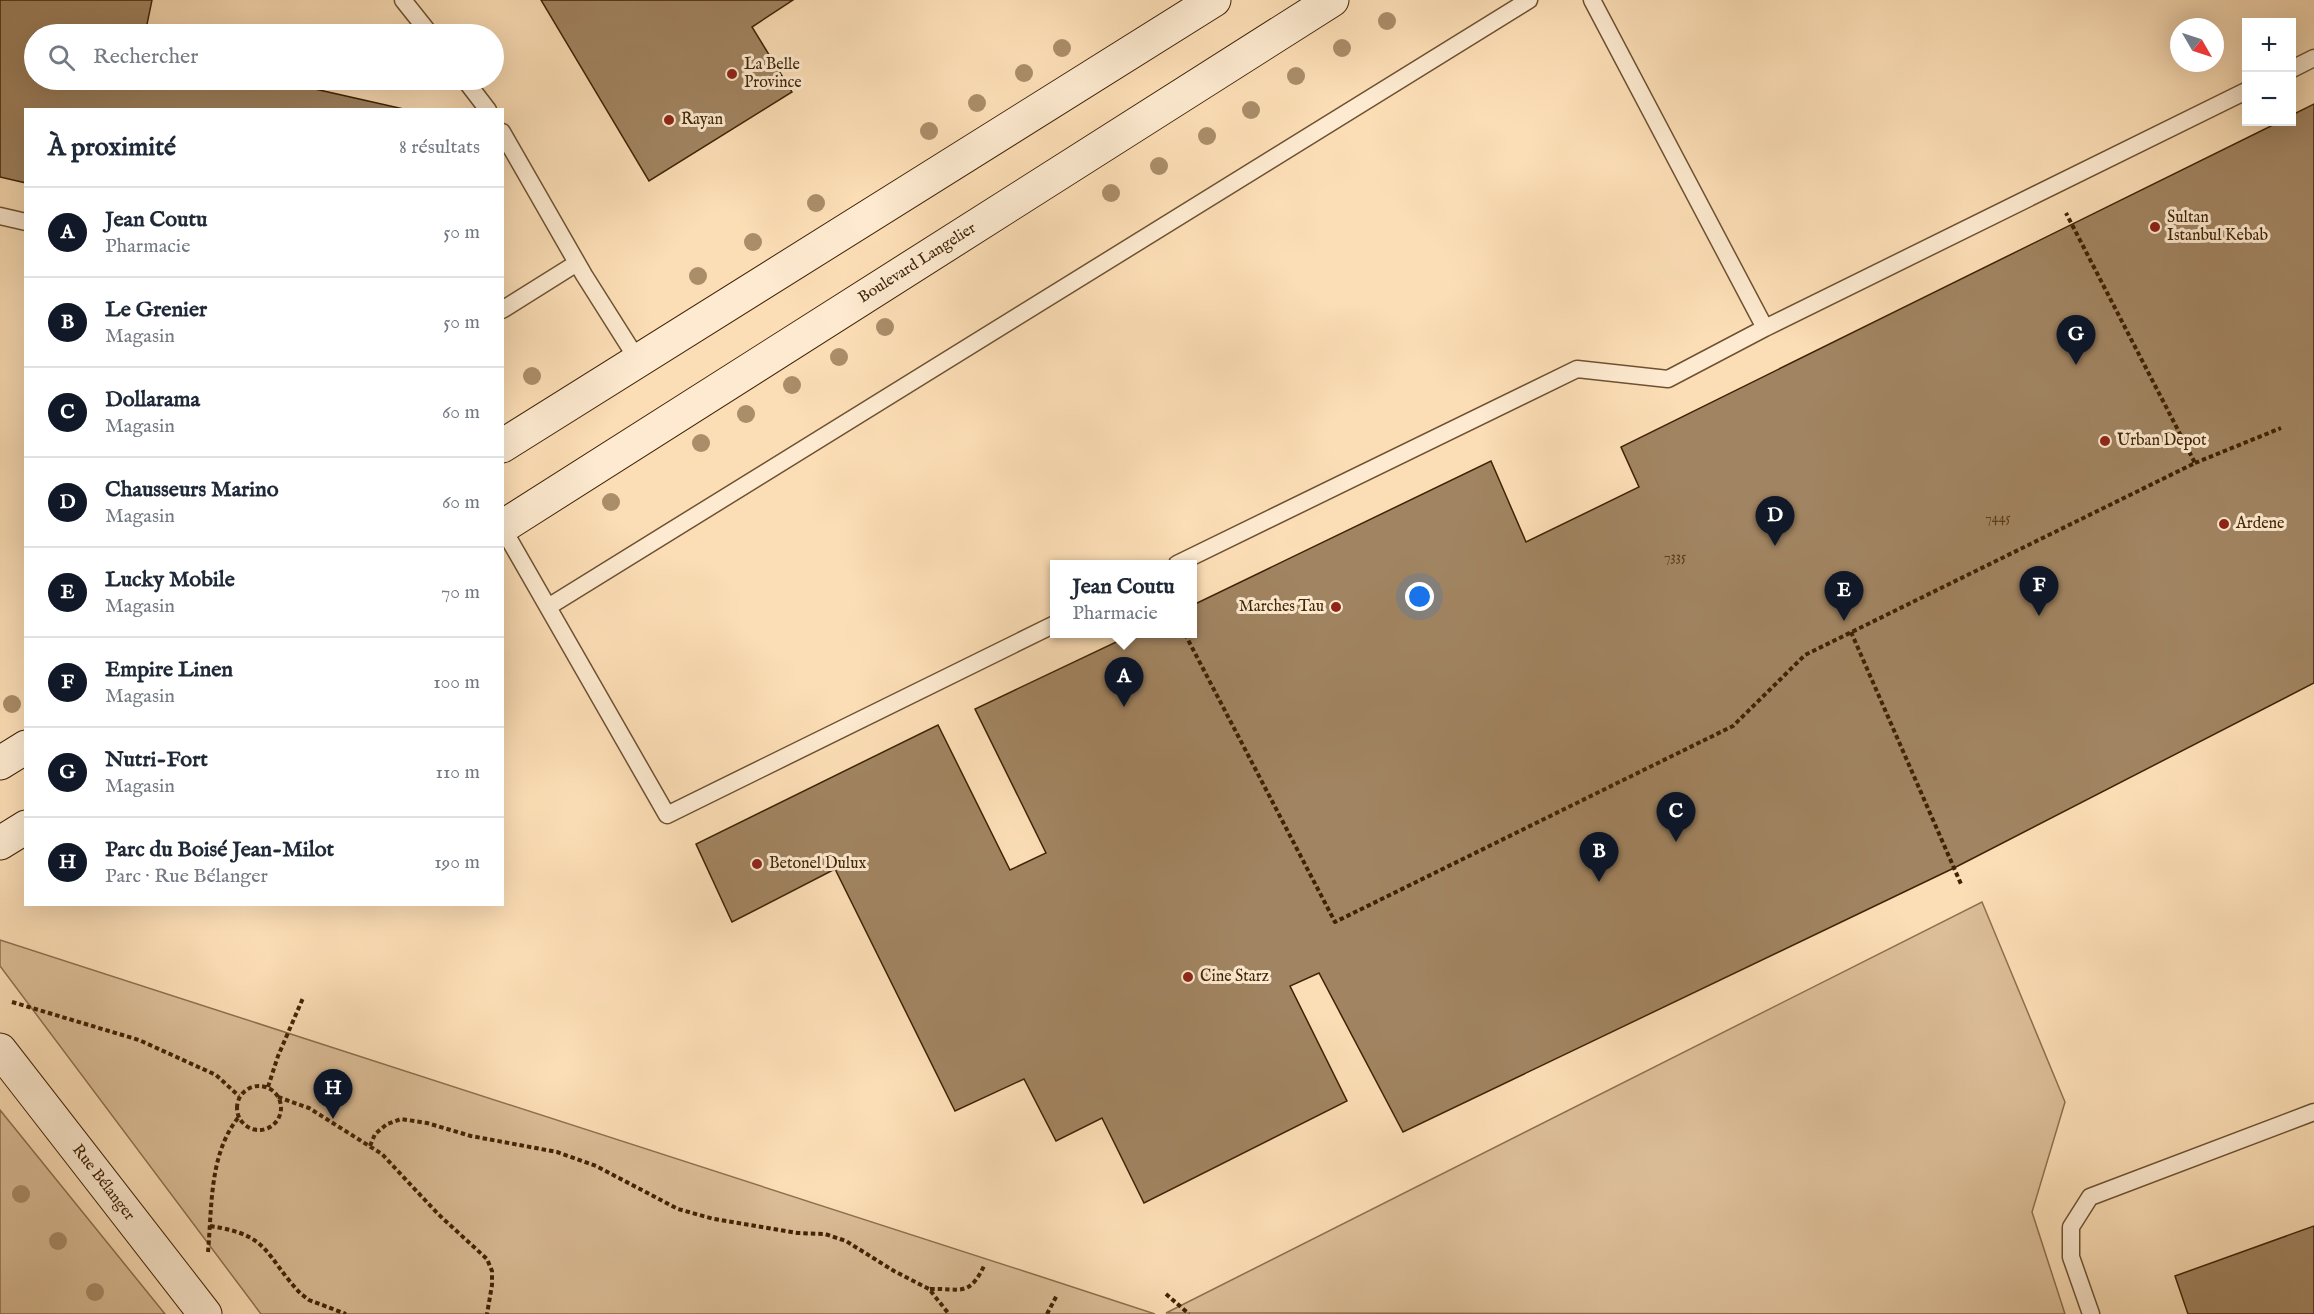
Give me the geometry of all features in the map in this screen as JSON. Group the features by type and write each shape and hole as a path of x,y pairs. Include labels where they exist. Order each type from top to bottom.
{"main road":[{"path":"504,445 1214,0"},
{"name":"Boulevard Langelier","path":"504,526 1332,0"},
{"path":"0,763 24,748"},
{"path":"0,843 24,828"},
{"name":"Rue Bélanger","path":"0,1050 205,1314"}],"lane":[{"path":"403,0 422,24"},
{"path":"548,607 1529,0"},
{"path":"1592,0 1765,328"},
{"path":"2296,67 2314,58"},
{"path":"473,90 487,108"},
{"path":"1185,560 1577,369 1668,379 1765,328 2242,93"},
{"path":"504,135 577,263 639,362"},
{"path":"0,216 24,222"},
{"path":"504,309 577,263"},
{"path":"504,529 667,815 1050,626"},
{"path":"2091,1314 2071,1257 2072,1227 2090,1197 2314,1112"}],"path":[{"path":"2052,186 2195,463"},
{"path":"1188,638 1335,922 1733,726 1805,655 2195,463 2281,428"},
{"path":"1851,632 1961,884"},
{"path":"268,1087 278,1056 303,998"},
{"path":"12,1002 140,1040 180,1061 216,1075 239,1096"},
{"path":"208,1253 215,1176 228,1130 238,1118 239,1096 255,1086 268,1087 278,1097 309,1108 382,1154 438,1214 487,1260 492,1285 487,1314"},
{"path":"238,1118 255,1130 269,1127 279,1117 278,1097"},
{"path":"370,1146 375,1134 387,1124 401,1119 427,1123 471,1136 557,1152 596,1166 678,1209 797,1233 825,1234 846,1241 894,1271 929,1289 949,1314"},
{"path":"210,1226 231,1229 259,1241 301,1294 309,1300 346,1314"},
{"path":"929,1289 947,1288 960,1292 971,1286 985,1264"},
{"path":"1166,1294 1189,1314"},
{"path":"1047,1314 1057,1295"}],"shaded area":[{"path":"1982,902 2065,1102 2032,1212 2065,1314 1166,1313"},
{"path":"0,940 1155,1314 261,1314 0,966"},
{"path":"0,1110 165,1314 0,1314"}],"building":[{"path":"0,0 152,0 147,24 24,24 24,90 319,90 399,108 24,108 24,183 0,177"},
{"path":"541,0 793,0 752,27 792,92 649,181"},
{"path":"2314,104 2314,683 1954,868 1403,1132 1319,973 1290,986 1347,1101 1144,1203 1102,1118 1056,1141 1024,1079 955,1111 835,869 732,922 696,844 938,725 1010,870 1046,853 975,709 1125,638 1197,638 1197,603 1491,461 1526,542 1639,487 1621,447 2271,126 2296,126 2296,113"},
{"path":"2314,1226 2314,1314 2188,1314 2175,1276"}],"place":[{"name":"La Belle Province","path":"732,74"},
{"name":"Rayan","path":"669,120"},
{"name":"Sultan Istanbul Kebab","path":"2155,227"},
{"name":"Nutri-Fort","path":"2076,365"},
{"name":"Urban Depot","path":"2105,441"},
{"name":"Ardene","path":"2224,524"},
{"name":"Chausseurs Marino","path":"1775,546"},
{"name":"Marches Tau","path":"1336,607"},
{"name":"Empire Linen","path":"2039,616"},
{"name":"Lucky Mobile","path":"1844,621"},
{"name":"Jean Coutu","path":"1124,707"},
{"name":"Dollarama","path":"1676,842"},
{"name":"Betonel Dulux","path":"757,864"},
{"name":"Le Grenier","path":"1599,882"},
{"name":"Cine Starz","path":"1188,977"},
{"name":"Parc du Boisé Jean-Milot","path":"333,1119"}]}
